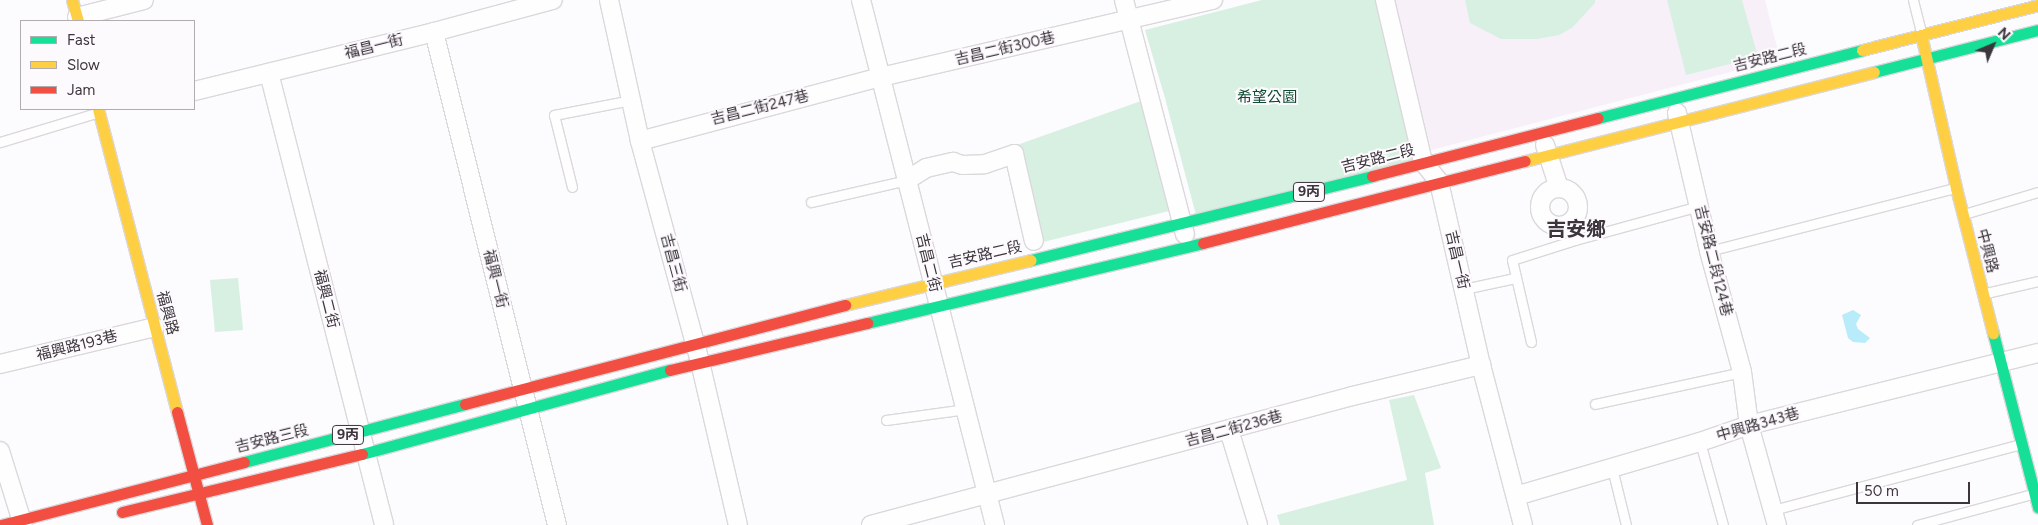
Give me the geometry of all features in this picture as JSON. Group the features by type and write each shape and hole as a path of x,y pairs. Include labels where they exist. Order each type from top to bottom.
{"main road":[{"name":"吉安路二段","path":"695,343 933,283 1183,224 2038,5"},
{"name":"9丙","path":"107,516 366,453 700,362 1188,247 2038,30"},
{"name":"中興路","path":"1921,34 1962,214 2038,507"},
{"name":"福興路","path":"104,110 155,327 207,525"},
{"name":"吉安路三段","path":"1,525 22,522 193,474 360,432 695,343"}],"street":[{"path":"76,13 144,0"},
{"name":"福昌一街","path":"195,90 434,32 553,0"},
{"name":"吉昌三街","path":"609,0 640,140 700,362 738,525"},
{"name":"吉昌二街","path":"861,0 995,525"},
{"path":"1124,0 1188,247"},
{"name":"吉昌二街300巷","path":"880,77 1213,0"},
{"name":"吉昌一街","path":"1385,0 1423,162 1439,182 1481,365 1523,525"},
{"name":"福興一街","path":"434,32 527,408 558,525"},
{"name":"福興二街","path":"269,73 384,525"},
{"name":"吉昌二街247巷","path":"640,140 880,77"},
{"name":"吉安路二段124巷","path":"1674,98 1709,251 1742,372 1749,425 1775,517"},
{"path":"1542,133 1559,188"},
{"path":"907,180 926,168 953,162 962,165 984,164 1014,154 1034,241"},
{"path":"1559,188 1571,192 1578,202 1577,214 1569,223 1556,226 1550,224 1542,214 1540,209 1541,202 1547,192 1559,188"},
{"name":"福興路193巷","path":"0,364 155,327"},
{"name":"中興路343巷","path":"1516,496 1700,442 1749,425 2038,353"},
{"name":"吉昌二街236巷","path":"871,525 1481,365"},
{"path":"1229,430 1258,525"},
{"path":"0,451 22,522"}],"lane":[{"name":"中興路","path":"1913,0 1921,34"},
{"path":"572,187 554,115 631,100"},
{"path":"0,142 104,110"},
{"path":"811,202 907,180"},
{"path":"1709,251 1956,188"},
{"path":"1962,214 2038,192"},
{"path":"1531,342 1512,260 1575,240 1699,206"},
{"path":"1569,223 1575,240"},
{"path":"1464,289 1515,278"},
{"path":"1983,293 2038,281"},
{"path":"1596,404 1742,372"},
{"path":"886,420 966,410"},
{"path":"1700,442 1722,525"},
{"path":"1775,517 2021,444"},
{"path":"1612,468 1626,525"},
{"path":"1918,525 2034,493"}],"shaded area":[{"path":"1395,0 1765,0 1780,59 1431,150"}],"green space":[{"name":"希望公園","path":"1262,0 1376,0 1417,160 1196,215 1145,30"},
{"path":"1465,0 1595,0 1595,3 1572,28 1559,35 1537,39 1501,39 1470,23"},
{"path":"1667,0 1742,0 1758,57 1686,75"},
{"path":"1141,101 1169,211 1039,243 1017,145"},
{"path":"238,278 243,330 215,332 210,280"},
{"path":"1414,395 1441,468 1425,473 1434,525 1280,525 1277,515 1407,480 1389,400"}],"water":[{"path":"1853,310 1861,315 1856,324 1858,329 1870,338 1865,343 1853,342 1848,338 1842,315"}],"traffic: fast":[{"path":"1874,72 2038,30"},
{"path":"1598,118 1862,50"},
{"path":"1031,260 1372,176"},
{"path":"867,323 1203,243"},
{"path":"1993,333 2038,507"},
{"path":"362,454 670,370"},
{"path":"244,462 465,404"}],"traffic: slow":[{"path":"72,0 78,20"},
{"path":"1862,50 2038,5"},
{"path":"1922,39 1956,188 1993,333"},
{"path":"1525,161 1874,72"},
{"path":"98,110 177,412"},
{"path":"845,305 1031,260"}],"traffic: jam":[{"path":"1372,176 1598,118"},
{"path":"1203,243 1525,161"},
{"path":"465,404 845,305"},
{"path":"670,370 867,323"},
{"path":"177,412 207,525"},
{"path":"122,512 362,454"},
{"path":"1,525 244,462"}],"district":[{"name":"吉安鄉","path":"1576,229"}]}
